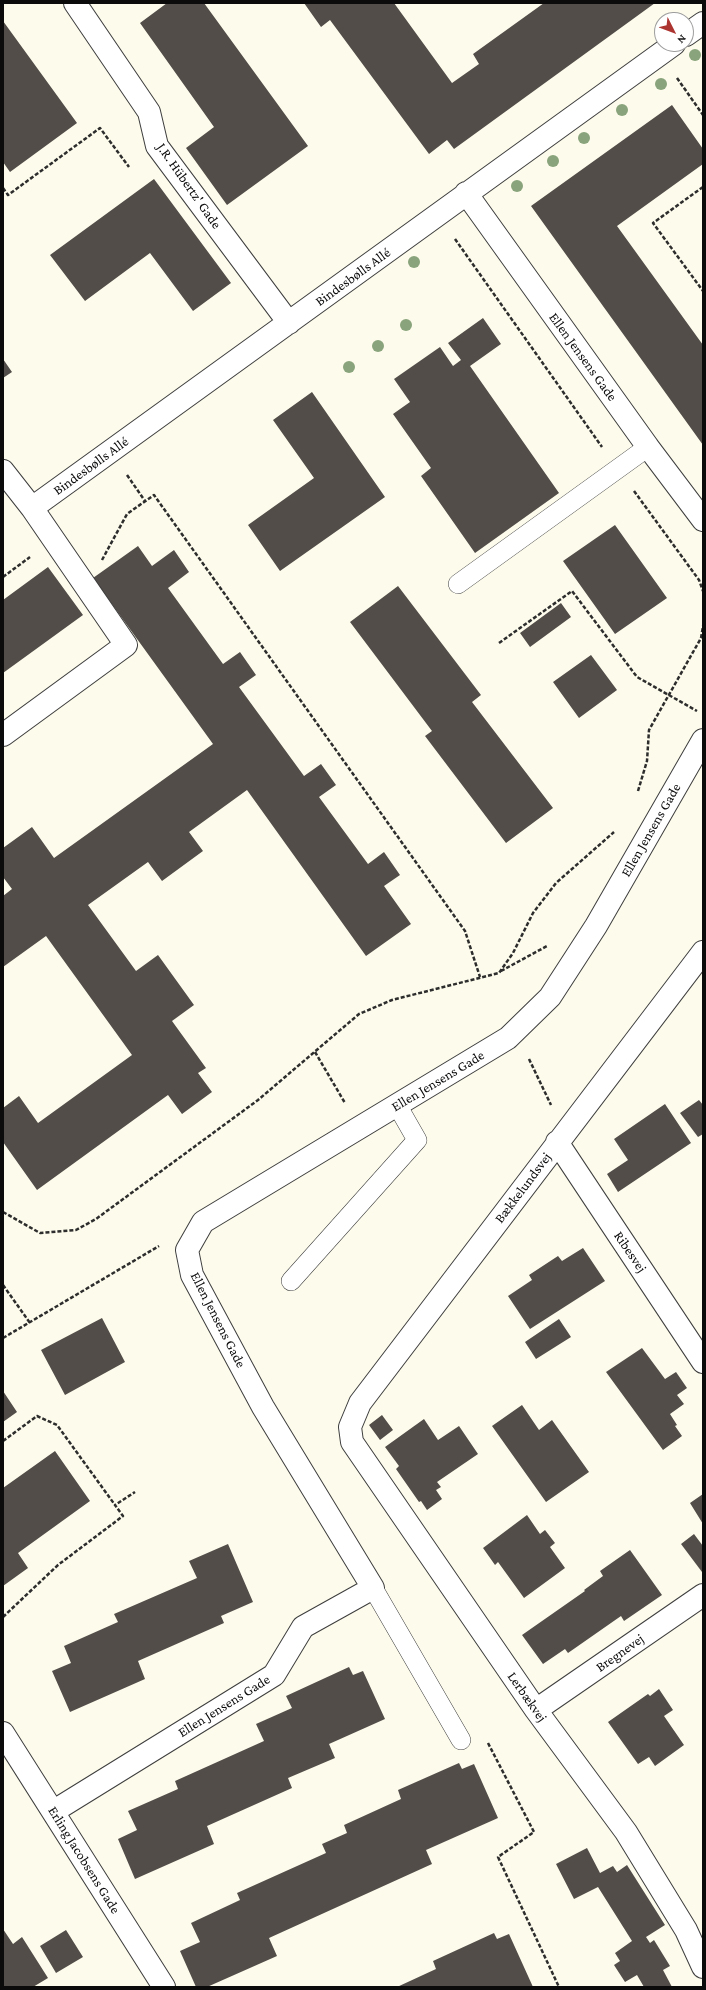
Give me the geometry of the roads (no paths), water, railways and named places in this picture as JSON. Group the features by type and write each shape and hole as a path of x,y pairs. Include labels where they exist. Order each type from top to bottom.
{"street":[{"name":"J.R. Hübertz' Gade","path":"75,3 149,112 157,146 289,323"},
{"path":"694,30 703,23"},
{"name":"Bindesbølls Allé","path":"32,508 663,52"},
{"name":"Ellen Jensens Gade","path":"466,193 648,447 703,520"},
{"path":"3,471 32,508 126,645 3,736"},
{"name":"Ellen Jensens Gade","path":"54,1811 274,1675 304,1627 372,1588 263,1407 192,1275 187,1250 203,1222 508,1038 515,1032 550,997 587,940 703,740"},
{"name":"Bækkelundsvej","path":"350,1427 360,1403 703,952"},
{"name":"Ribesvej","path":"561,1137 703,1362"},
{"name":"Lerbækvej","path":"350,1427 352,1442 536,1710 626,1832 686,1930 703,1967"},
{"name":"Bregnevej","path":"536,1710 703,1595"},
{"name":"Erling Jacobsens Gade","path":"3,1733 54,1811 164,1987"}],"lane":[{"path":"458,584 648,447"},
{"path":"291,1280 417,1140 397,1105"},
{"path":"372,1588 461,1740"}]}
